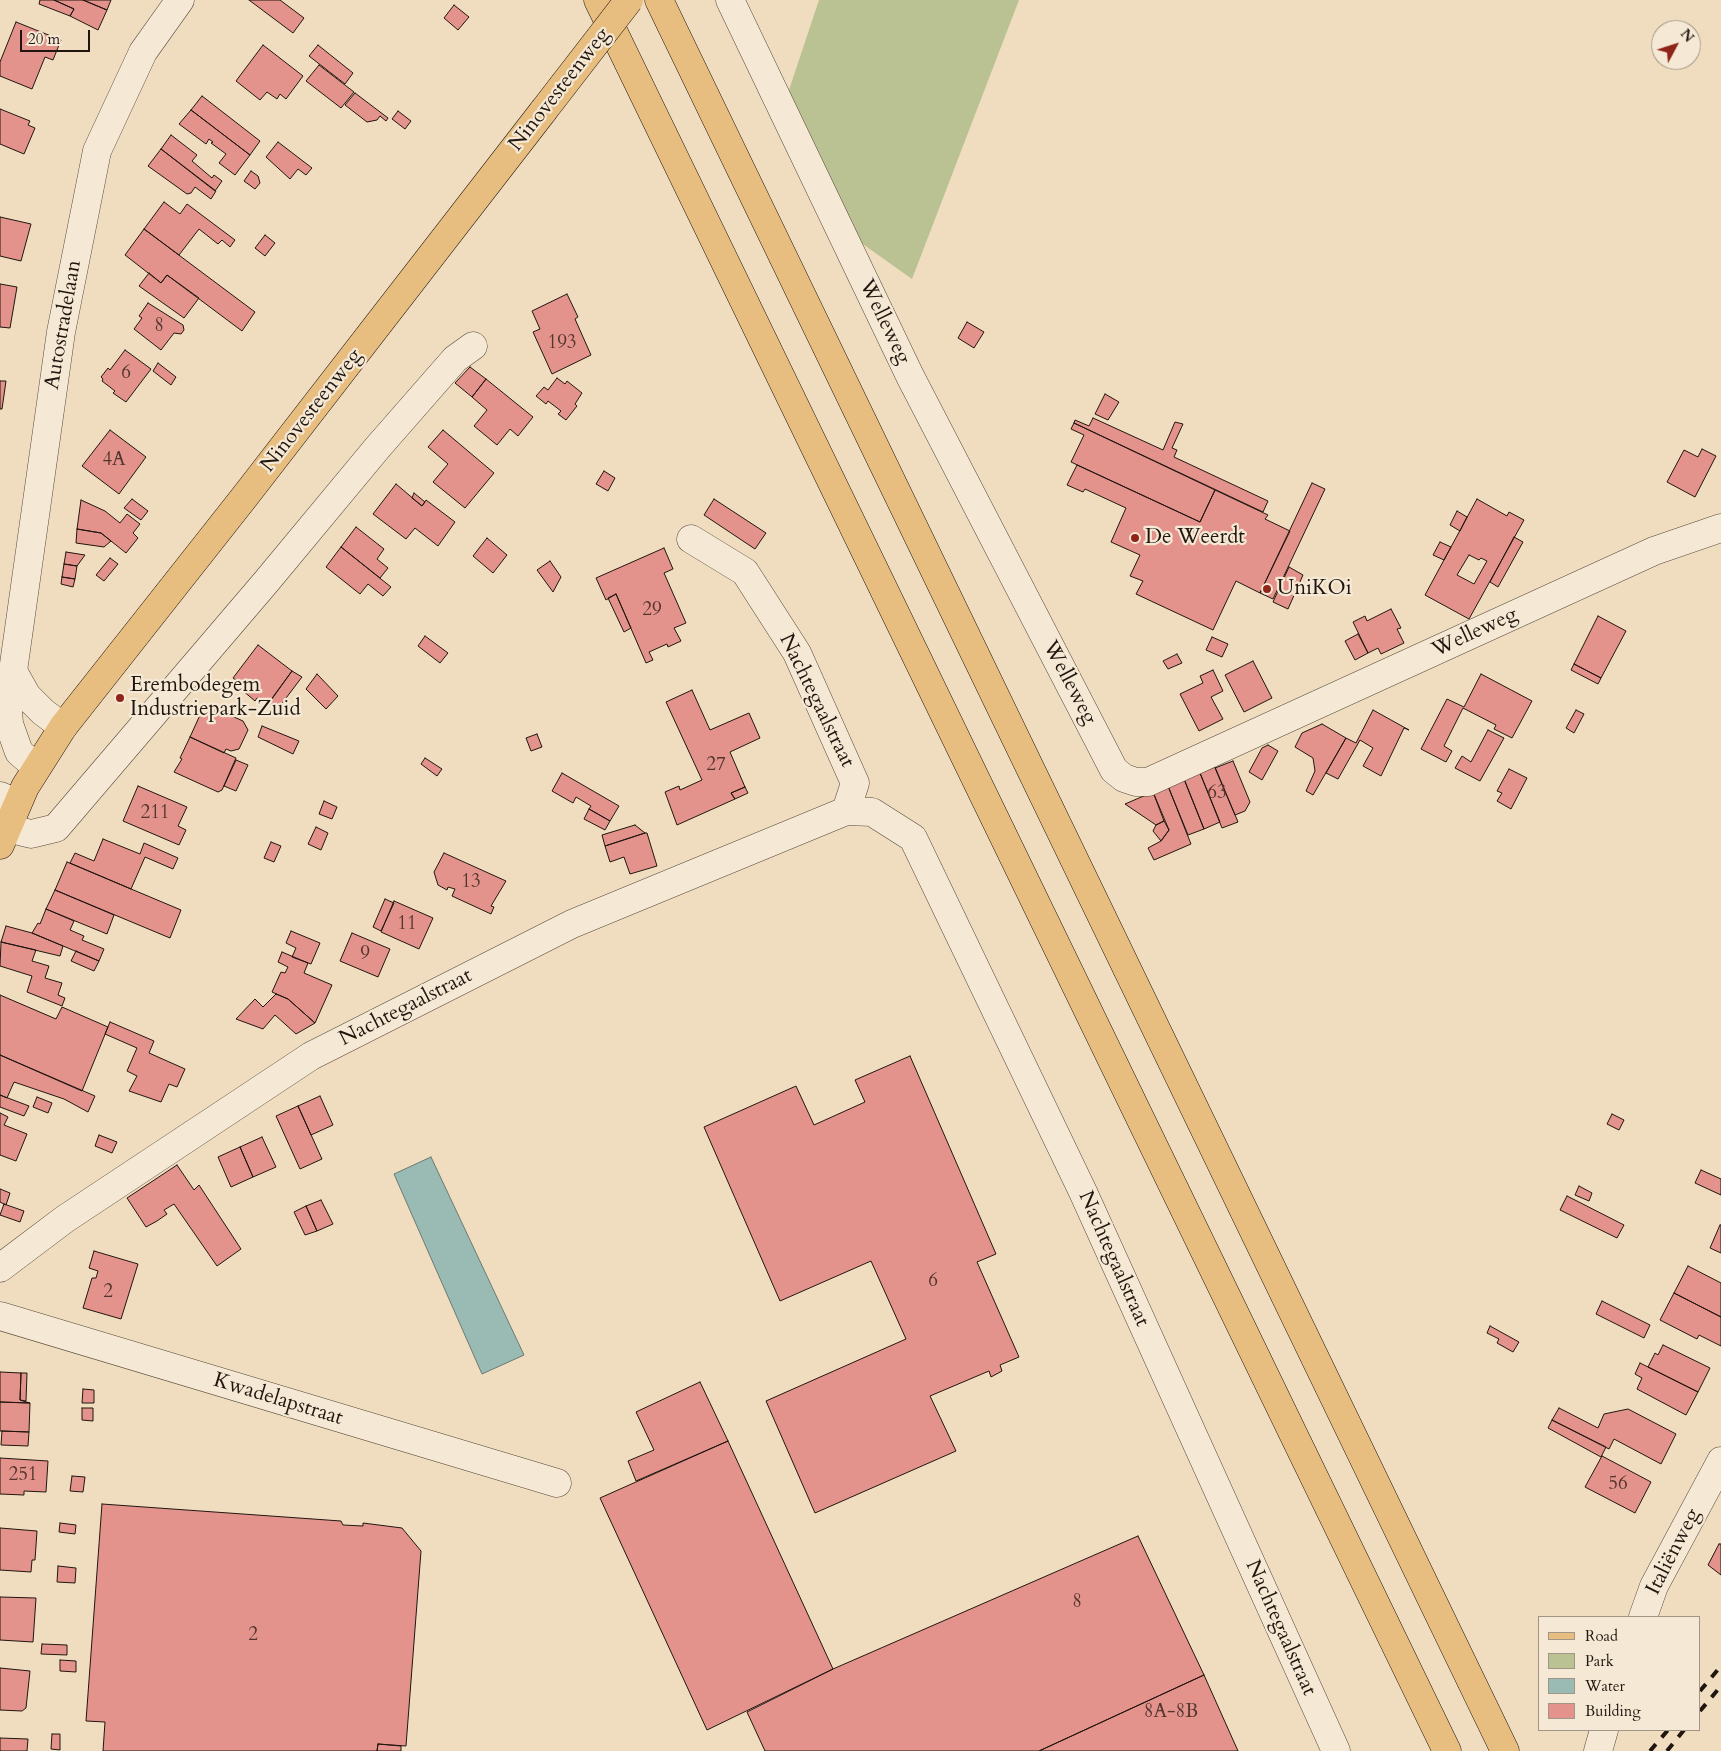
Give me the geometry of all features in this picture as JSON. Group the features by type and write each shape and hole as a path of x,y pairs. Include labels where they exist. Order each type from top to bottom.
{"main road":[{"path":"598,0 1447,1751"},
{"name":"Ninovesteenweg","path":"3,837 8,799 36,767 63,726 271,463 629,0"},
{"path":"659,0 1505,1751"}],"street":[{"name":"Autostradelaan","path":"36,767 19,752 9,724 7,695 13,671 10,607 61,332 97,151 142,52 180,0"},
{"name":"Welleweg","path":"730,0 910,376 1114,770 1124,778 1136,782 1148,782 1654,551 1721,528"},
{"name":"Ninovesteenweg","path":"3,837 31,834 56,828 266,582 378,447 455,359 473,346"},
{"name":"Nachtegaalstraat","path":"692,539 745,572 797,653 855,783 846,811"},
{"path":"13,671 27,696 43,712 63,726"},
{"name":"Nachtegaalstraat","path":"0,1268 65,1219 311,1056 572,924 846,811 872,812 913,838 1083,1192 1336,1751"},
{"name":"Kwadelapstraat","path":"0,1316 557,1483"},
{"name":"Italiënweg","path":"1642,1616 1654,1586 1721,1461"},
{"path":"1598,1751 1604,1731"}],"green space":[{"path":"819,0 1019,0 912,279 850,235 786,99"}],"water":[{"path":"431,1157 524,1355 482,1374 394,1174"}],"building":[{"path":"40,0 54,0 74,9 70,16 39,4"},
{"path":"54,0 83,0 107,10 98,30 70,16 74,9"},
{"path":"83,0 111,0 107,10"},
{"path":"249,0 280,0 304,18 293,33"},
{"path":"454,5 469,17 458,30 444,18"},
{"path":"16,22 61,40 53,60 45,57 32,89 0,76 0,62"},
{"path":"263,45 303,76 286,99 280,94 277,99 267,92 260,100 236,81"},
{"path":"318,45 353,73 345,84 309,56"},
{"path":"319,65 354,92 341,108 306,81"},
{"path":"355,93 388,118 386,121 380,116 377,120 367,122 345,105"},
{"path":"202,96 260,141 250,155 191,110"},
{"path":"0,109 30,121 28,125 35,128 24,154 0,144"},
{"path":"191,110 250,155 235,175 219,163 226,154 211,143 213,142 209,139 206,144 179,124"},
{"path":"398,111 411,121 405,129 392,119"},
{"path":"171,135 197,155 192,161 212,178 214,175 222,181 215,191 161,149"},
{"path":"278,142 312,168 306,175 298,169 290,179 266,157"},
{"path":"161,149 216,191 211,199 195,187 191,193 187,194 148,166"},
{"path":"251,171 258,176 260,183 255,189 244,181"},
{"path":"164,202 180,214 187,204 235,240 230,247 222,240 218,244 199,229 179,255 144,229"},
{"path":"0,217 31,224 21,261 0,256"},
{"path":"144,229 255,312 242,331 167,275 161,283 125,255"},
{"path":"265,235 275,243 265,256 255,248"},
{"path":"149,273 161,283 167,275 199,298 184,318 139,286"},
{"path":"0,284 17,287 10,328 0,327"},
{"path":"567,294 578,317 575,319 591,355 552,374 533,332 540,329 532,311"},
{"path":"148,303 183,325 184,330 181,334 174,333 161,350 134,329 142,318 139,316"},
{"path":"967,322 984,332 974,348 958,338"},
{"path":"125,350 151,369 126,402 113,393 115,391 102,381 101,377 108,368 110,370"},
{"path":"158,363 176,377 171,385 153,371"},
{"path":"470,367 486,379 472,397 455,383"},
{"path":"557,378 565,384 567,381 582,393 575,404 577,406 566,420 558,414 561,411 548,401 546,404 536,396 544,387 548,390"},
{"path":"486,379 533,417 518,436 510,429 497,445 474,426 487,410 472,397"},
{"path":"0,381 6,381 2,409 0,409"},
{"path":"1105,394 1119,402 1108,420 1095,414"},
{"path":"1093,418 1163,450 1175,422 1183,424 1172,448 1177,450 1174,457 1268,501 1263,512 1074,423 1075,420 1089,426"},
{"path":"1074,423 1215,490 1200,522 1071,462 1084,435 1071,429"},
{"path":"110,430 146,457 119,494 82,466"},
{"path":"443,430 494,473 465,508 433,482 448,464 428,447"},
{"path":"1702,449 1716,456 1695,497 1667,482 1684,450 1698,457"},
{"path":"1077,465 1200,522 1215,490 1268,515 1265,519 1290,531 1260,593 1236,581 1213,630 1136,594 1143,581 1130,576 1140,555 1111,542 1126,508 1085,489 1083,492 1067,485"},
{"path":"604,471 615,478 608,491 596,484"},
{"path":"1312,483 1325,489 1273,599 1260,593"},
{"path":"396,484 422,506 426,500 455,522 438,546 415,528 406,539 373,514"},
{"path":"414,493 425,502 422,506 412,498"},
{"path":"132,499 148,511 141,520 124,508"},
{"path":"714,499 766,533 755,549 704,515"},
{"path":"1477,499 1507,516 1509,512 1524,520 1469,619 1425,595","holes":["1469,555 1479,560 1481,558 1487,561 1474,584 1457,575"]},
{"path":"81,500 105,511 120,523 127,514 140,524 133,533 138,538 126,553 101,533 77,529"},
{"path":"1457,511 1467,517 1460,531 1450,525"},
{"path":"356,527 384,549 377,559 388,568 380,578 341,547"},
{"path":"77,529 101,533 111,541 104,547 76,543"},
{"path":"1514,537 1523,542 1498,587 1490,582"},
{"path":"487,538 507,555 493,573 473,556"},
{"path":"1440,542 1451,547 1444,560 1433,555"},
{"path":"341,547 391,587 383,596 368,584 360,594 326,567"},
{"path":"664,548 673,569 664,573 686,623 674,628 681,641 668,647 667,644 649,652 653,660 646,663 616,594 606,600 596,578"},
{"path":"66,552 85,555 77,566 64,564"},
{"path":"110,558 118,564 104,581 96,575"},
{"path":"550,561 561,577 553,592 537,570"},
{"path":"64,564 77,566 75,579 62,577"},
{"path":"1289,567 1303,575 1288,609 1273,602"},
{"path":"62,577 75,579 73,587 61,584"},
{"path":"616,594 631,628 624,632 608,598"},
{"path":"1391,609 1401,628 1397,629 1404,643 1381,654 1378,648 1368,653 1353,622 1365,616 1367,621"},
{"path":"1598,616 1626,631 1601,678 1574,664"},
{"path":"1358,634 1368,653 1355,660 1345,641"},
{"path":"425,636 448,653 440,663 418,646"},
{"path":"1212,637 1228,644 1222,657 1206,650"},
{"path":"258,645 292,671 267,705 257,698 255,701 242,690 245,686 233,678"},
{"path":"1177,654 1182,663 1168,669 1163,661"},
{"path":"1253,661 1272,698 1244,712 1225,675"},
{"path":"1574,664 1601,678 1598,684 1571,670"},
{"path":"1213,670 1223,691 1211,697 1223,719 1199,731 1180,694 1203,683 1200,676"},
{"path":"292,671 302,677 280,706 272,705 269,703"},
{"path":"317,674 338,696 326,709 306,689"},
{"path":"1481,674 1532,701 1512,738 1494,729 1496,725 1463,708 1444,746 1452,751 1446,762 1421,749 1447,699 1464,707"},
{"path":"692,690 710,730 749,713 760,738 730,752 745,787 731,793 735,799 677,825 665,792 679,786 680,790 702,780 666,702"},
{"path":"205,704 243,721 248,730 239,749 231,751 226,749 224,753 190,737"},
{"path":"1373,710 1409,730 1404,728 1381,776 1363,766 1373,748 1360,740 1338,779 1326,773 1346,738 1356,743"},
{"path":"1576,710 1584,714 1574,733 1566,728"},
{"path":"1322,724 1346,738 1313,795 1306,791 1315,771 1313,758 1295,747 1302,733"},
{"path":"262,726 299,741 293,754 258,737"},
{"path":"1488,730 1504,738 1480,781 1455,768 1462,756 1471,762"},
{"path":"537,734 542,747 531,751 526,738"},
{"path":"190,737 236,758 222,790 218,792 174,772 182,759 180,758"},
{"path":"1268,745 1278,751 1262,780 1249,772 1262,748"},
{"path":"425,758 442,769 437,776 421,764"},
{"path":"236,760 248,765 236,791 224,786"},
{"path":"1233,761 1250,802 1245,811 1235,815 1215,768"},
{"path":"1215,767 1238,822 1222,828 1200,773"},
{"path":"1509,769 1527,778 1511,809 1497,801 1502,793 1497,791"},
{"path":"562,773 619,806 610,821 589,809 591,806 576,797 573,803 552,791"},
{"path":"1200,773 1220,822 1204,829 1184,779"},
{"path":"1184,779 1204,829 1188,835 1168,786"},
{"path":"138,786 187,807 178,826 186,830 179,845 123,821"},
{"path":"1168,786 1191,844 1154,860 1148,848 1161,841 1169,830 1153,792"},
{"path":"745,787 748,793 735,799 731,793"},
{"path":"1153,792 1164,821 1156,825 1125,804"},
{"path":"324,801 337,807 332,819 319,814"},
{"path":"589,809 610,821 605,830 584,819"},
{"path":"1164,821 1169,830 1161,841 1153,831 1156,825"},
{"path":"635,825 645,833 605,846 602,835"},
{"path":"316,827 328,833 321,850 308,844"},
{"path":"647,833 657,866 630,874 624,857 610,862 605,846"},
{"path":"103,839 140,854 144,843 178,858 173,869 145,857 131,889 70,863 75,853 94,861"},
{"path":"271,842 281,846 274,862 264,858"},
{"path":"444,853 506,881 491,906 494,907 491,914 452,896 455,889 448,887 447,890 438,885 434,872"},
{"path":"67,862 181,910 170,938 55,890"},
{"path":"55,890 114,915 107,934 46,909"},
{"path":"385,899 394,903 381,931 373,927"},
{"path":"394,901 433,918 419,949 381,932"},
{"path":"46,909 74,921 70,930 84,936 82,940 104,949 99,961 32,933 38,923 40,924"},
{"path":"6,926 32,933 63,946 60,956 1,942"},
{"path":"291,931 320,943 311,964 292,957 296,948 286,943"},
{"path":"352,933 390,949 378,977 340,961"},
{"path":"1,942 36,950 32,961 49,966 45,978 62,983 58,995 65,998 62,1006 27,992 32,976 0,966"},
{"path":"76,951 99,961 94,971 71,961"},
{"path":"282,952 308,963 304,973 332,985 315,1023 288,999 272,992 281,972 285,973 288,967 278,962"},
{"path":"276,994 288,999 315,1023 296,1034 275,1015 263,1029 236,1019 255,999 263,1007"},
{"path":"0,995 56,1019 62,1007 108,1027 82,1091 0,1055"},
{"path":"110,1022 154,1041 149,1053 185,1069 177,1087 169,1084 161,1102 129,1091 137,1076 127,1071 137,1048 105,1034"},
{"path":"0,1055 95,1096 88,1112 64,1099 14,1082 7,1098 0,1095"},
{"path":"910,1056 996,1254 977,1262 1019,1357 1000,1365 1002,1371 991,1377 989,1371 930,1396 956,1451 815,1513 766,1401 906,1339 871,1261 780,1301 704,1127 796,1086 814,1125 865,1102 855,1080"},
{"path":"0,1095 29,1106 24,1116 0,1107"},
{"path":"320,1096 333,1125 311,1135 298,1106"},
{"path":"37,1097 52,1103 48,1113 33,1107"},
{"path":"298,1106 322,1159 300,1169 276,1116"},
{"path":"0,1113 8,1117 4,1125 27,1134 16,1161 0,1155"},
{"path":"1612,1114 1624,1120 1619,1130 1607,1124"},
{"path":"99,1135 117,1142 112,1153 95,1146"},
{"path":"262,1137 276,1167 253,1177 240,1147"},
{"path":"240,1147 253,1177 231,1187 218,1157"},
{"path":"177,1165 194,1190 199,1185 241,1249 217,1266 174,1204 164,1210 167,1214 146,1227 127,1198"},
{"path":"1701,1170 1721,1179 1721,1195 1695,1183"},
{"path":"1579,1186 1592,1193 1589,1201 1575,1195"},
{"path":"0,1189 10,1193 6,1205 0,1202"},
{"path":"1567,1196 1624,1225 1617,1238 1560,1210"},
{"path":"321,1200 333,1224 317,1231 306,1206"},
{"path":"4,1204 24,1211 20,1222 0,1215"},
{"path":"306,1206 317,1231 305,1235 294,1212"},
{"path":"1721,1225 1721,1253 1710,1248"},
{"path":"94,1251 138,1264 121,1319 83,1308 92,1278 96,1278 98,1271 89,1268"},
{"path":"1688,1266 1721,1283 1721,1317 1674,1293"},
{"path":"1674,1293 1721,1317 1721,1346 1699,1335 1697,1339 1660,1320"},
{"path":"1602,1301 1650,1325 1644,1338 1596,1314"},
{"path":"1490,1326 1519,1342 1513,1352 1497,1343 1499,1339 1487,1333"},
{"path":"1663,1345 1710,1368 1698,1392 1648,1367 1655,1353 1658,1355"},
{"path":"1640,1363 1698,1392 1686,1415 1637,1389 1642,1378 1635,1374"},
{"path":"0,1372 21,1373 20,1400 30,1403 0,1402"},
{"path":"21,1373 27,1373 26,1401 20,1400"},
{"path":"700,1382 728,1441 636,1481 628,1461 654,1450 636,1412"},
{"path":"83,1389 94,1390 94,1403 82,1403"},
{"path":"0,1402 30,1403 29,1432 0,1431"},
{"path":"82,1408 93,1408 93,1421 82,1420"},
{"path":"1559,1408 1598,1428 1604,1414 1628,1409 1676,1434 1661,1464 1614,1439 1609,1449 1552,1420"},
{"path":"1552,1420 1606,1447 1601,1457 1548,1428"},
{"path":"2,1431 29,1432 28,1446 1,1445"},
{"path":"728,1441 833,1669 707,1730 600,1498"},
{"path":"1602,1456 1651,1482 1635,1513 1585,1487"},
{"path":"0,1458 48,1461 46,1492 24,1491 24,1495 0,1494"},
{"path":"72,1476 85,1477 83,1492 70,1491"},
{"path":"102,1504 341,1521 343,1525 363,1526 363,1523 402,1528 421,1551 406,1746 378,1744 377,1751 103,1751 105,1722 86,1721"},
{"path":"60,1523 76,1525 75,1534 59,1532"},
{"path":"0,1528 37,1531 35,1560 32,1560 31,1572 0,1570"},
{"path":"1138,1536 1204,1675 1039,1751 765,1751 747,1712 833,1669"},
{"path":"1719,1544 1721,1544 1721,1575 1708,1565"},
{"path":"58,1566 76,1568 75,1583 57,1582"},
{"path":"0,1597 36,1598 33,1642 0,1640"},
{"path":"42,1644 67,1645 67,1655 41,1654"},
{"path":"60,1660 76,1661 76,1672 60,1671"},
{"path":"0,1668 30,1671 26,1708 22,1711 0,1710"},
{"path":"1204,1675 1238,1751 1039,1751"},
{"path":"52,1734 60,1734 60,1750 51,1749"},
{"path":"0,1738 28,1739 27,1751 0,1751"},
{"path":"378,1744 401,1746 401,1751 377,1751"}],"railway":[{"path":"1701,1690 1721,1666"},
{"path":"1701,1710 1721,1686"},
{"path":"1650,1751 1667,1731"},
{"path":"1667,1751 1683,1731"}],"place":[{"name":"De Weerdt","path":"1135,538"},
{"name":"UniKOi","path":"1267,589"},
{"name":"Erembodegem Industriepark-Zuid","path":"120,698"}]}
